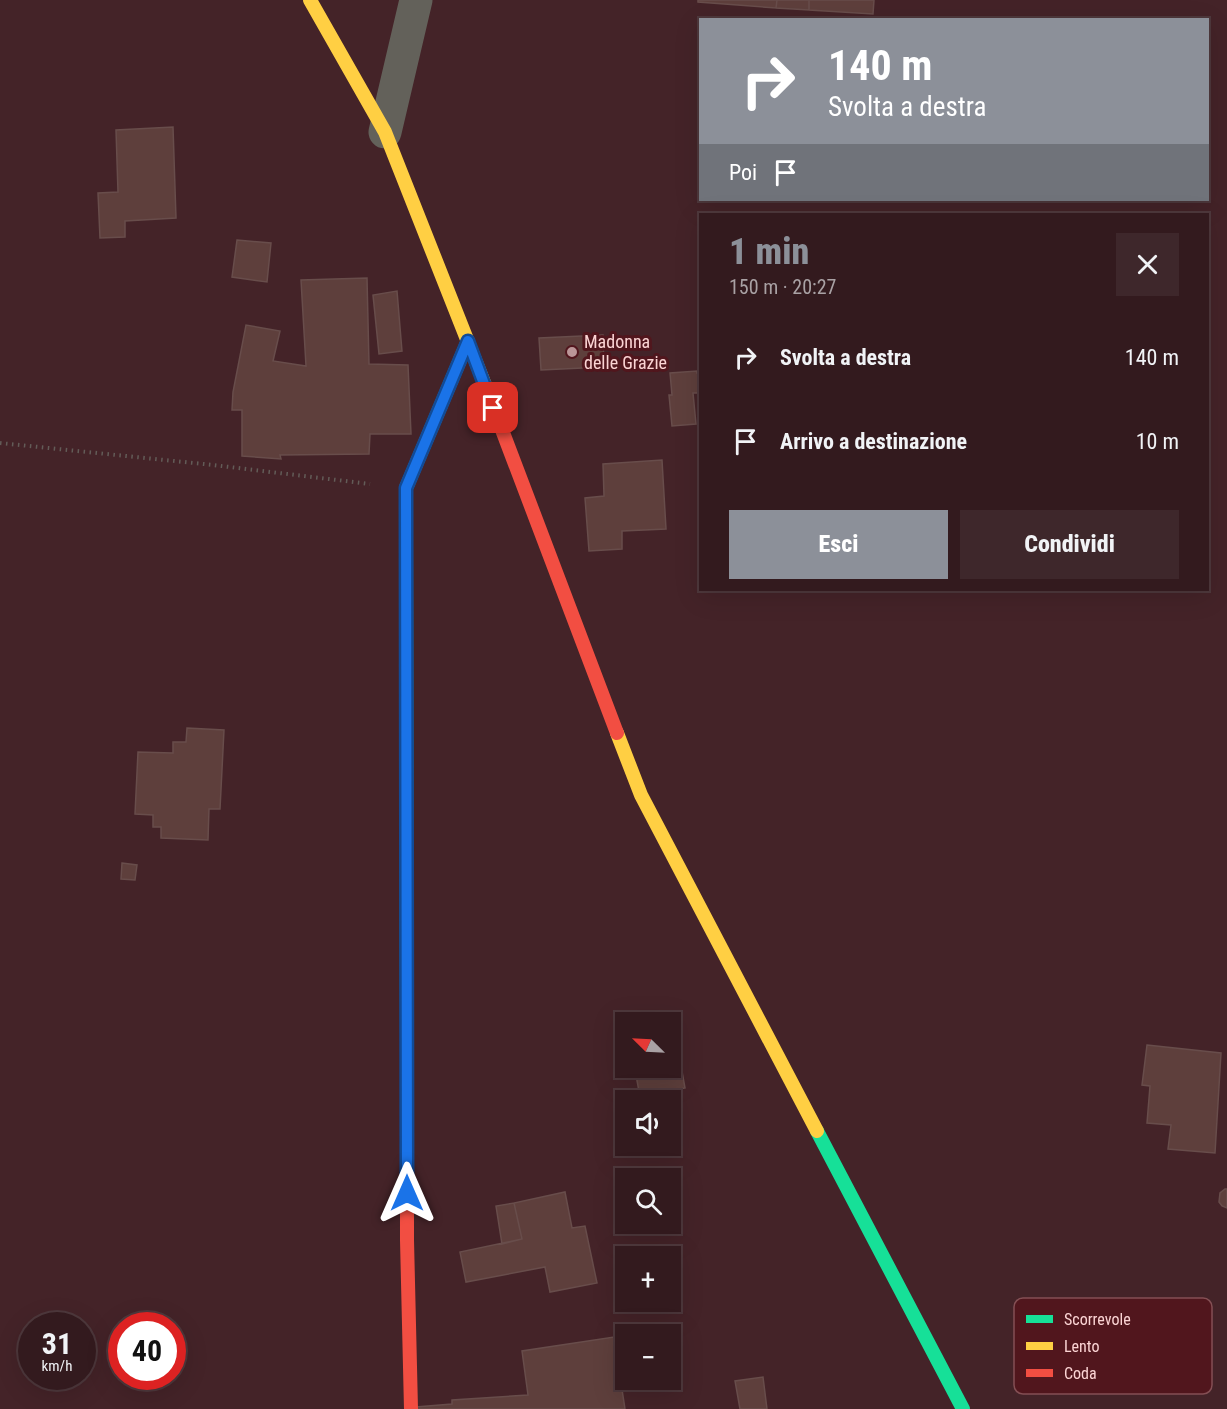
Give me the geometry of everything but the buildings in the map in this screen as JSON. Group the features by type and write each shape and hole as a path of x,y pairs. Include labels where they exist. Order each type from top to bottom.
{"main road":[{"path":"310,0 385,132 468,341 641,795 963,1409"},
{"path":"411,1409 407,1240 406,488 468,341"}],"street":[{"path":"385,132 416,0"}],"path":[{"path":"0,443 406,488"}],"traffic: fast":[{"path":"406,543 407,1038"},
{"path":"817,1131 963,1409"}],"traffic: slow":[{"path":"310,0 385,132 485,385"},
{"path":"406,543 406,488 468,341"},
{"path":"617,733 641,795 817,1131"}],"traffic: jam":[{"path":"485,385 617,733"},
{"path":"407,1038 407,1240 411,1409"}],"place":[{"name":"Madonna delle Grazie","path":"572,352"}],"route":[{"path":"407,1193 406,488 468,341 493,408"}]}
